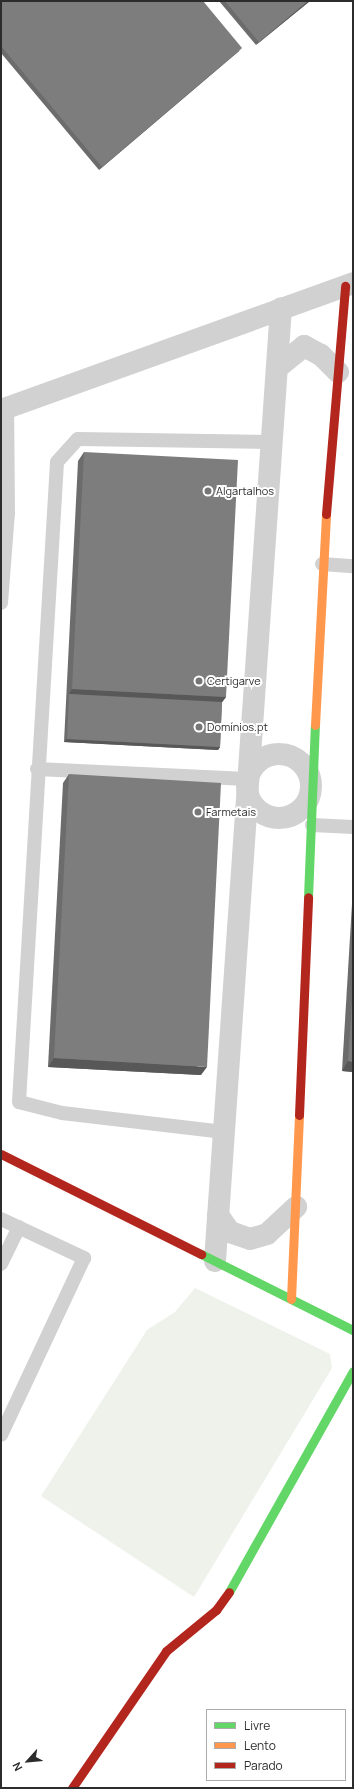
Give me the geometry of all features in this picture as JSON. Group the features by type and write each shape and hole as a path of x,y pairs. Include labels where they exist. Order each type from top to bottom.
{"street":[{"path":"4,408 349,284 338,372 322,564 311,791 312,825 291,1299"},
{"path":"215,1261 247,780 281,308"},
{"path":"277,368 304,346 321,355 338,372"},
{"path":"281,753 304,766 311,791 303,807 294,814 269,817 250,802 247,780 255,763 264,757 281,753"},
{"path":"1,1154 353,1330"},
{"path":"218,1215 230,1232 250,1239 267,1234 296,1207"},
{"path":"72,1788 166,1651 216,1610 242,1574 353,1371"}],"lane":[{"path":"1,603 8,513 4,408"},
{"path":"224,1132 62,1113 19,1102 36,769 57,462 78,439 271,442"},
{"path":"322,564 353,566"},
{"path":"36,769 247,780"},
{"path":"312,825 353,827"},
{"path":"1,1219 84,1258 1,1435"},
{"path":"1,1264 19,1227"}],"shaded area":[{"path":"195,1288 330,1354 332,1368 194,1597 41,1496 147,1330 175,1312"}],"building":[{"path":"1,1 203,1 242,48 102,167 1,46"},
{"path":"225,1 308,1 259,42"},
{"path":"84,452 238,460 226,697 72,689"},
{"path":"69,694 222,702 220,747 67,739"},
{"path":"69,774 221,783 207,1067 54,1058"},
{"path":"353,986 353,1062 348,1061"}],"traffic: fast":[{"path":"308,897 315,725"},
{"path":"201,1254 353,1330"},
{"path":"229,1592 353,1371"}],"traffic: slow":[{"path":"315,725 326,514"},
{"path":"291,1299 299,1115"}],"traffic: jam":[{"path":"326,514 345,286"},
{"path":"299,1115 308,897"},
{"path":"1,1154 201,1254"},
{"path":"72,1788 166,1651 216,1610 229,1592"}],"place":[{"name":"Algartalhos","path":"208,491"},
{"name":"Certigarve","path":"199,681"},
{"name":"Domínios.pt","path":"199,727"},
{"name":"Farmetais","path":"198,812"}]}
